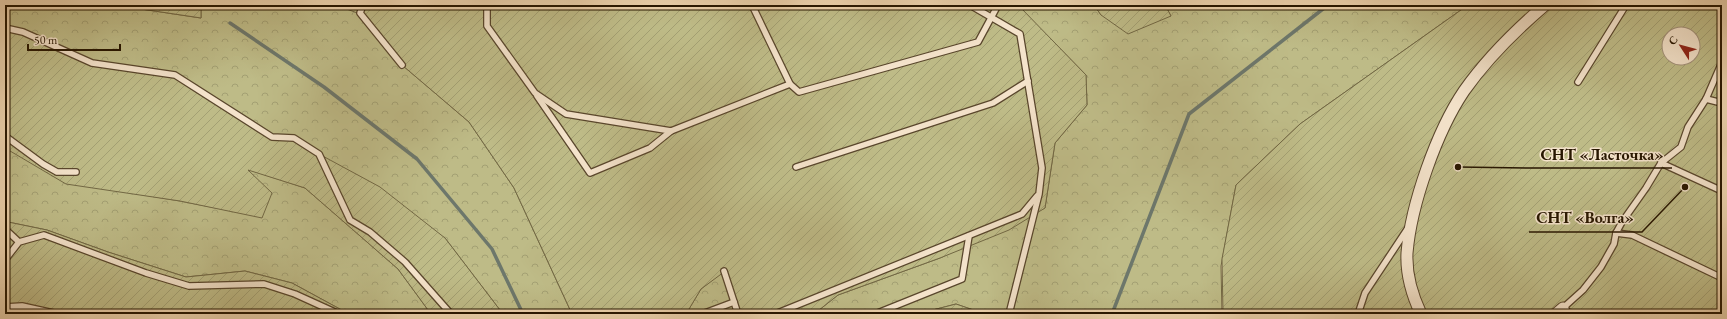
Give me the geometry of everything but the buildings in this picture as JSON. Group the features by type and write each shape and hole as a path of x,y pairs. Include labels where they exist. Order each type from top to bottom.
{"street":[{"path":"1421,314 1411,294 1407,254 1411,223 1422,185 1443,126 1464,91 1487,62 1545,5"}],"lane":[{"path":"363,5 360,14 402,65"},
{"path":"487,5 487,26 590,173 650,148 671,131 790,84"},
{"path":"641,5 648,5"},
{"path":"752,5 790,84 799,92 978,42 998,5"},
{"path":"970,5 1020,34 1042,168 1039,194 1009,314"},
{"path":"1578,82 1626,5"},
{"path":"5,28 23,32 92,63 175,75 272,137 294,138 319,154 350,220 370,232 405,262 451,314"},
{"path":"1563,312 1601,267 1614,244 1616,233 1661,163 1680,147 1688,127 1706,99 1722,62"},
{"path":"796,167 992,103 1028,81"},
{"path":"535,93 566,114 671,131"},
{"path":"1706,99 1722,103"},
{"path":"5,136 43,164 57,172 76,172"},
{"path":"1661,163 1722,191"},
{"path":"775,314 1022,214 1039,194"},
{"path":"1358,314 1365,293 1411,223"},
{"path":"5,229 19,242"},
{"path":"1616,233 1632,235 1722,278"},
{"path":"5,260 19,242 44,235 146,273 189,286 264,284 295,294 339,314"},
{"path":"874,314 962,279 969,236"},
{"path":"724,271 738,314"},
{"path":"702,314 734,302"},
{"path":"5,307 22,306 58,314"},
{"path":"5,310 8,314"}],"green space":[{"path":"5,5 132,5 141,9 201,18 201,5 336,5 360,13 402,65 469,122 514,188 572,314 503,314 445,238 272,137 5,28"},
{"path":"132,5 201,5 201,18 141,9"},
{"path":"336,5 1012,5 1021,8 1086,75 1087,105 1055,143 1045,208 1009,230 940,258 838,295 814,314 738,314 724,272 701,289 686,314 572,314 514,188 469,122 402,65 360,14"},
{"path":"1012,5 1094,5 1101,15 1171,16 1165,5 1468,5 1300,124 1236,185 1221,266 1222,314 985,314 956,304 917,314 814,314 838,295 940,258 1045,208 1055,143 1087,105 1086,75 1021,9"},
{"path":"1094,5 1165,5 1171,16 1128,34 1101,15"},
{"path":"1468,5 1722,5 1722,314 1223,314 1222,259 1236,185 1300,124"},
{"path":"5,28 23,32 92,63 175,75 272,137 294,138 319,154 380,187 445,238 503,314 431,314 398,269 305,188 248,170 272,193 262,218 180,201 66,184 5,148"},
{"path":"5,148 125,192 262,217 247,169 305,188 398,269 431,314 349,314 292,283 245,271 186,277 108,252 47,230 8,222 5,218"},
{"path":"5,218 8,222 47,230 108,252 186,277 245,271 292,283 349,314 5,314"},
{"path":"724,271 738,314 686,314 701,289"},
{"path":"956,304 985,314 917,314"}],"waterway":[{"path":"1112,314 1189,114 1328,5"},
{"path":"230,23 324,87 417,159 492,249 523,314"}],"place":[{"name":"СНТ «Ласточка»","path":"1458,167"},
{"name":"СНТ «Волга»","path":"1685,187"}]}
